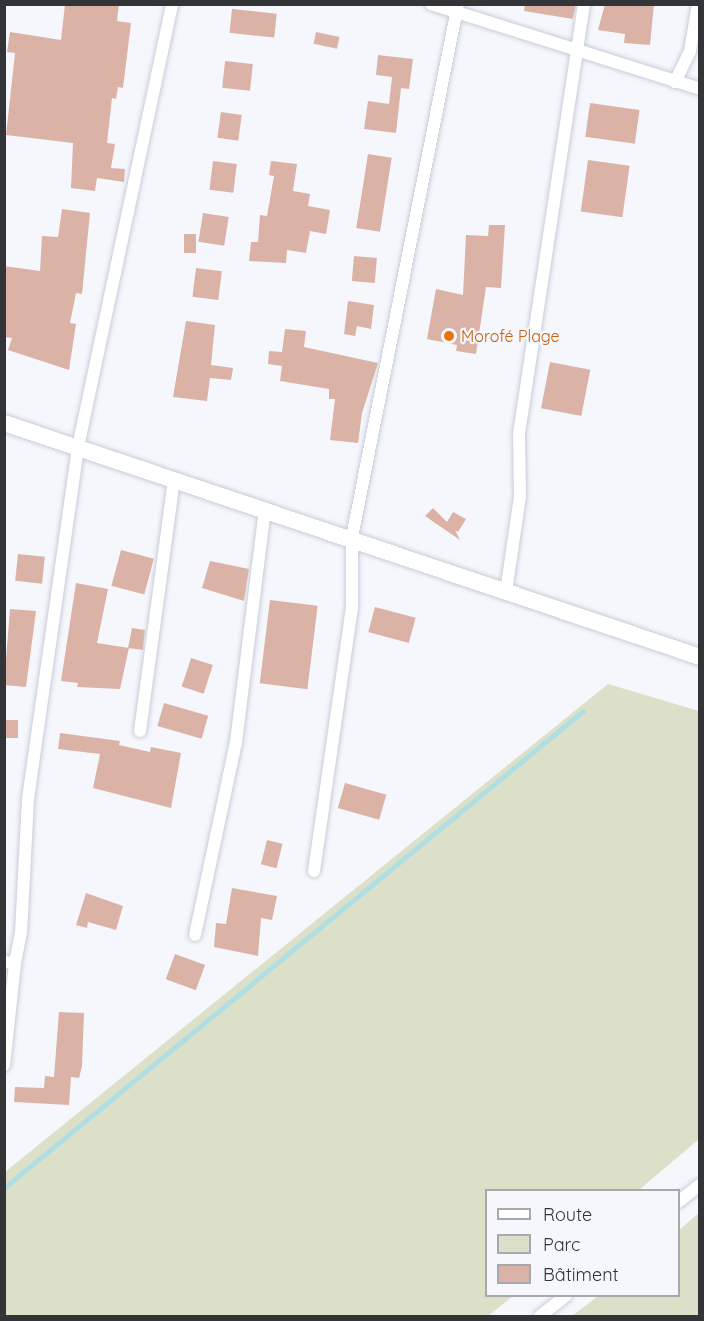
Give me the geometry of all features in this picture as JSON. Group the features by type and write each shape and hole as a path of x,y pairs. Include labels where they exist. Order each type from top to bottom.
{"street":[{"path":"4,1065 10,962 28,799 78,447 172,4"},
{"path":"431,4 457,9 578,51 699,89"},
{"path":"506,592 520,496 519,434 584,4"},
{"path":"675,82 690,51 698,4"},
{"path":"314,871 352,609 352,537 457,9"},
{"path":"4,423 352,537 699,657"},
{"path":"140,731 174,479"},
{"path":"195,935 236,742 265,509"},
{"path":"680,1200 699,1185"},
{"path":"540,1317 565,1297"}],"green space":[{"path":"608,684 699,711 699,1139 640,1189 485,1189 485,1297 512,1297 488,1316 5,1316 5,1172"},
{"path":"699,1213 699,1316 572,1316 597,1297 680,1297 680,1229"}],"building":[{"path":"65,4 119,4 117,21 131,23 123,88 118,87 116,99 112,98 107,143 115,144 111,168 125,169 124,182 97,178 95,191 71,188 73,143 6,135 15,53 7,52 10,32 61,40"},
{"path":"525,4 576,4 573,19 524,11"},
{"path":"605,4 654,4 650,45 624,43 625,34 598,30"},
{"path":"232,9 277,14 274,38 229,33"},
{"path":"316,32 339,37 337,49 314,44"},
{"path":"378,55 413,59 409,89 401,88 396,133 364,129 368,101 389,104 392,77 376,75"},
{"path":"225,61 253,64 250,91 222,88"},
{"path":"590,103 640,110 635,144 585,137"},
{"path":"221,112 242,115 238,141 217,138"},
{"path":"368,154 392,158 380,232 356,228"},
{"path":"588,160 630,166 622,217 581,211"},
{"path":"213,161 237,164 233,193 209,190"},
{"path":"271,161 297,164 293,191 310,194 308,206 330,210 326,234 310,231 306,253 287,250 286,263 249,261 251,242 258,242 260,215 267,216 274,176 269,175"},
{"path":"62,209 90,213 82,294 76,293 70,323 76,324 69,370 8,350 12,338 4,337 4,266 40,271 42,236 58,237"},
{"path":"203,213 229,217 224,246 198,242"},
{"path":"489,225 505,225 501,288 486,287 476,354 456,351 457,345 427,339 436,289 463,295 466,235 488,236"},
{"path":"184,234 196,234 196,253 184,253"},
{"path":"354,256 377,258 375,283 352,281"},
{"path":"196,268 222,271 218,300 192,297"},
{"path":"348,301 374,305 371,329 357,326 355,336 344,334"},
{"path":"186,321 215,325 211,365 233,368 231,380 210,378 207,401 173,397"},
{"path":"285,329 306,331 304,347 378,363 362,413 358,443 330,440 335,399 329,399 329,389 280,381 282,366 268,364 269,351 282,352"},
{"path":"550,362 590,370 581,416 541,408"},
{"path":"433,508 447,522 453,512 466,519 458,532 455,530 460,540 425,516"},
{"path":"121,550 154,559 144,595 111,586"},
{"path":"18,554 45,557 42,584 15,581"},
{"path":"210,561 249,569 244,601 202,588"},
{"path":"76,583 108,589 97,643 129,648 120,689 77,687 78,683 61,681"},
{"path":"270,600 318,606 307,689 260,683"},
{"path":"375,607 416,618 409,643 368,632"},
{"path":"10,609 36,611 26,687 4,685"},
{"path":"132,628 145,630 143,650 128,648"},
{"path":"191,658 213,665 204,694 182,687"},
{"path":"164,703 208,716 202,739 157,726"},
{"path":"4,720 18,720 18,738 4,738"},
{"path":"60,733 120,741 119,745 150,752 151,747 181,753 171,808 93,788 100,754 58,749"},
{"path":"345,783 386,795 379,820 338,808"},
{"path":"267,840 283,844 276,868 261,864"},
{"path":"232,888 277,896 272,920 261,918 258,956 214,947 216,923 226,924"},
{"path":"86,893 123,906 116,930 88,922 87,928 76,925"},
{"path":"175,954 205,965 196,990 166,979"},
{"path":"59,1012 84,1013 82,1066 79,1078 71,1077 69,1105 14,1102 15,1087 44,1088 45,1076 54,1077"}],"waterway":[{"path":"4,1188 583,711"}],"place":[{"name":"Morofé Plage","path":"449,336"}]}
